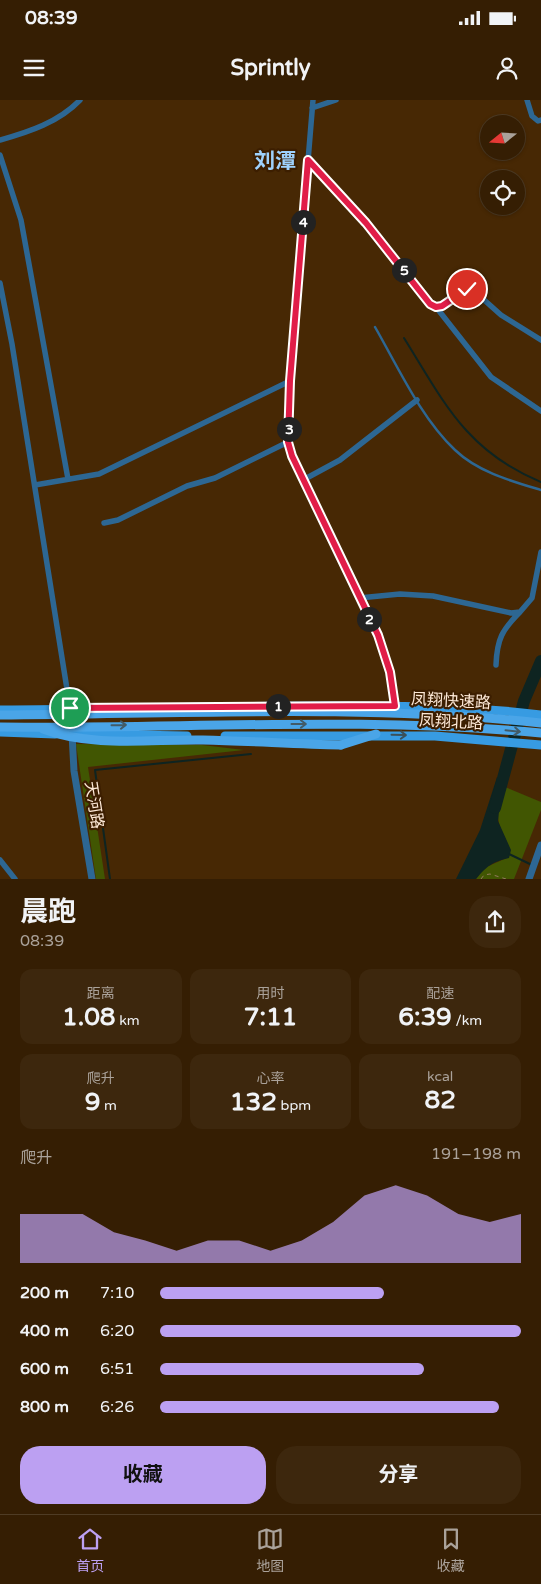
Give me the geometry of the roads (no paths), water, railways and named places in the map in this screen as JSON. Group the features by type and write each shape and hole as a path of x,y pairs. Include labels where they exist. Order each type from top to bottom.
{"highway":[{"name":"凤翔快速路","path":"0,715 361,712 539,717"},
{"name":"凤翔快速路","path":"0,727 361,724 465,726 541,733"},
{"path":"38,727 64,737 134,741 202,740 341,745 376,734"}],"main road":[{"name":"凤翔北路","path":"0,710 395,706 502,711 539,717"},
{"name":"凤翔北路","path":"0,732 249,737 376,734 492,739 541,745"}],"street":[{"path":"0,140 32,130 70,110 80,100"},
{"path":"313,100 290,381 288,442 303,480 378,635 390,672 395,706"},
{"path":"312,108 336,100"},
{"path":"526,100 532,116 538,121 541,120"},
{"path":"0,155 21,220 68,479"},
{"path":"308,160 366,223 491,377 541,410"},
{"path":"0,283 2,305 35,485 70,708"},
{"path":"436,307 442,306 467,289 473,290 500,315 541,340"},
{"path":"35,485 99,474 290,381"},
{"path":"303,480 340,460 417,400"},
{"path":"104,523 118,520 188,486 215,478 288,442"},
{"path":"496,664 497,643 507,625 532,598 541,552"},
{"path":"359,598 400,594 433,596 512,613 520,612"},
{"name":"天河路","path":"72,734 74,771 92,879"},
{"path":"529,879 541,845"},
{"path":"0,860 15,879"}],"lane":[{"path":"375,327 417,400 455,450 470,461 509,481 541,490"}],"water":[{"path":"497,777 500,802 498,821 511,850 509,858 490,865 476,879 456,879 480,830"}],"waterway":[{"path":"404,338 445,404 475,440 515,470 541,482"},
{"path":"495,808 524,701 541,661"},
{"path":"110,879 95,770 251,754"},
{"path":"509,854 532,865"}],"district":[{"name":"刘潭","path":"275,161"}]}
